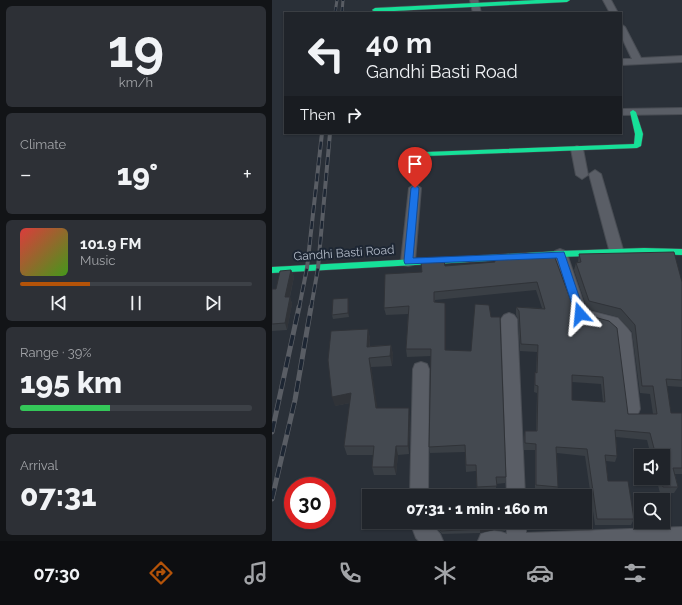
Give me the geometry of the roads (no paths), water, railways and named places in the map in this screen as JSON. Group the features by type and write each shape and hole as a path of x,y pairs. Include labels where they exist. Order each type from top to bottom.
{"street":[{"path":"375,10 475,6 567,0"},
{"path":"607,0 613,12"},
{"path":"622,29 638,61"},
{"path":"622,62 682,59"},
{"path":"622,112 682,111"},
{"path":"426,154 636,146 639,134 633,112"},
{"path":"577,149 582,175"},
{"path":"596,174 617,253"},
{"path":"408,261 415,188"},
{"name":"Gandhi Basti Road","path":"272,270 408,261 560,254 644,251 682,252"},
{"path":"560,254 580,314 613,322 623,333 632,409"},
{"path":"509,319 516,489"},
{"path":"419,489 421,369"},
{"path":"422,529 433,541"},
{"path":"516,529 517,541"},
{"path":"530,541 682,537"},
{"path":"490,541 500,541"}],"railway":[{"path":"335,12 337,0"},
{"path":"342,12 343,0"},
{"path":"299,308 307,268 322,134"},
{"path":"311,308 318,268 330,134"},
{"path":"272,432 299,307"},
{"path":"272,499 295,400 311,307"}]}
